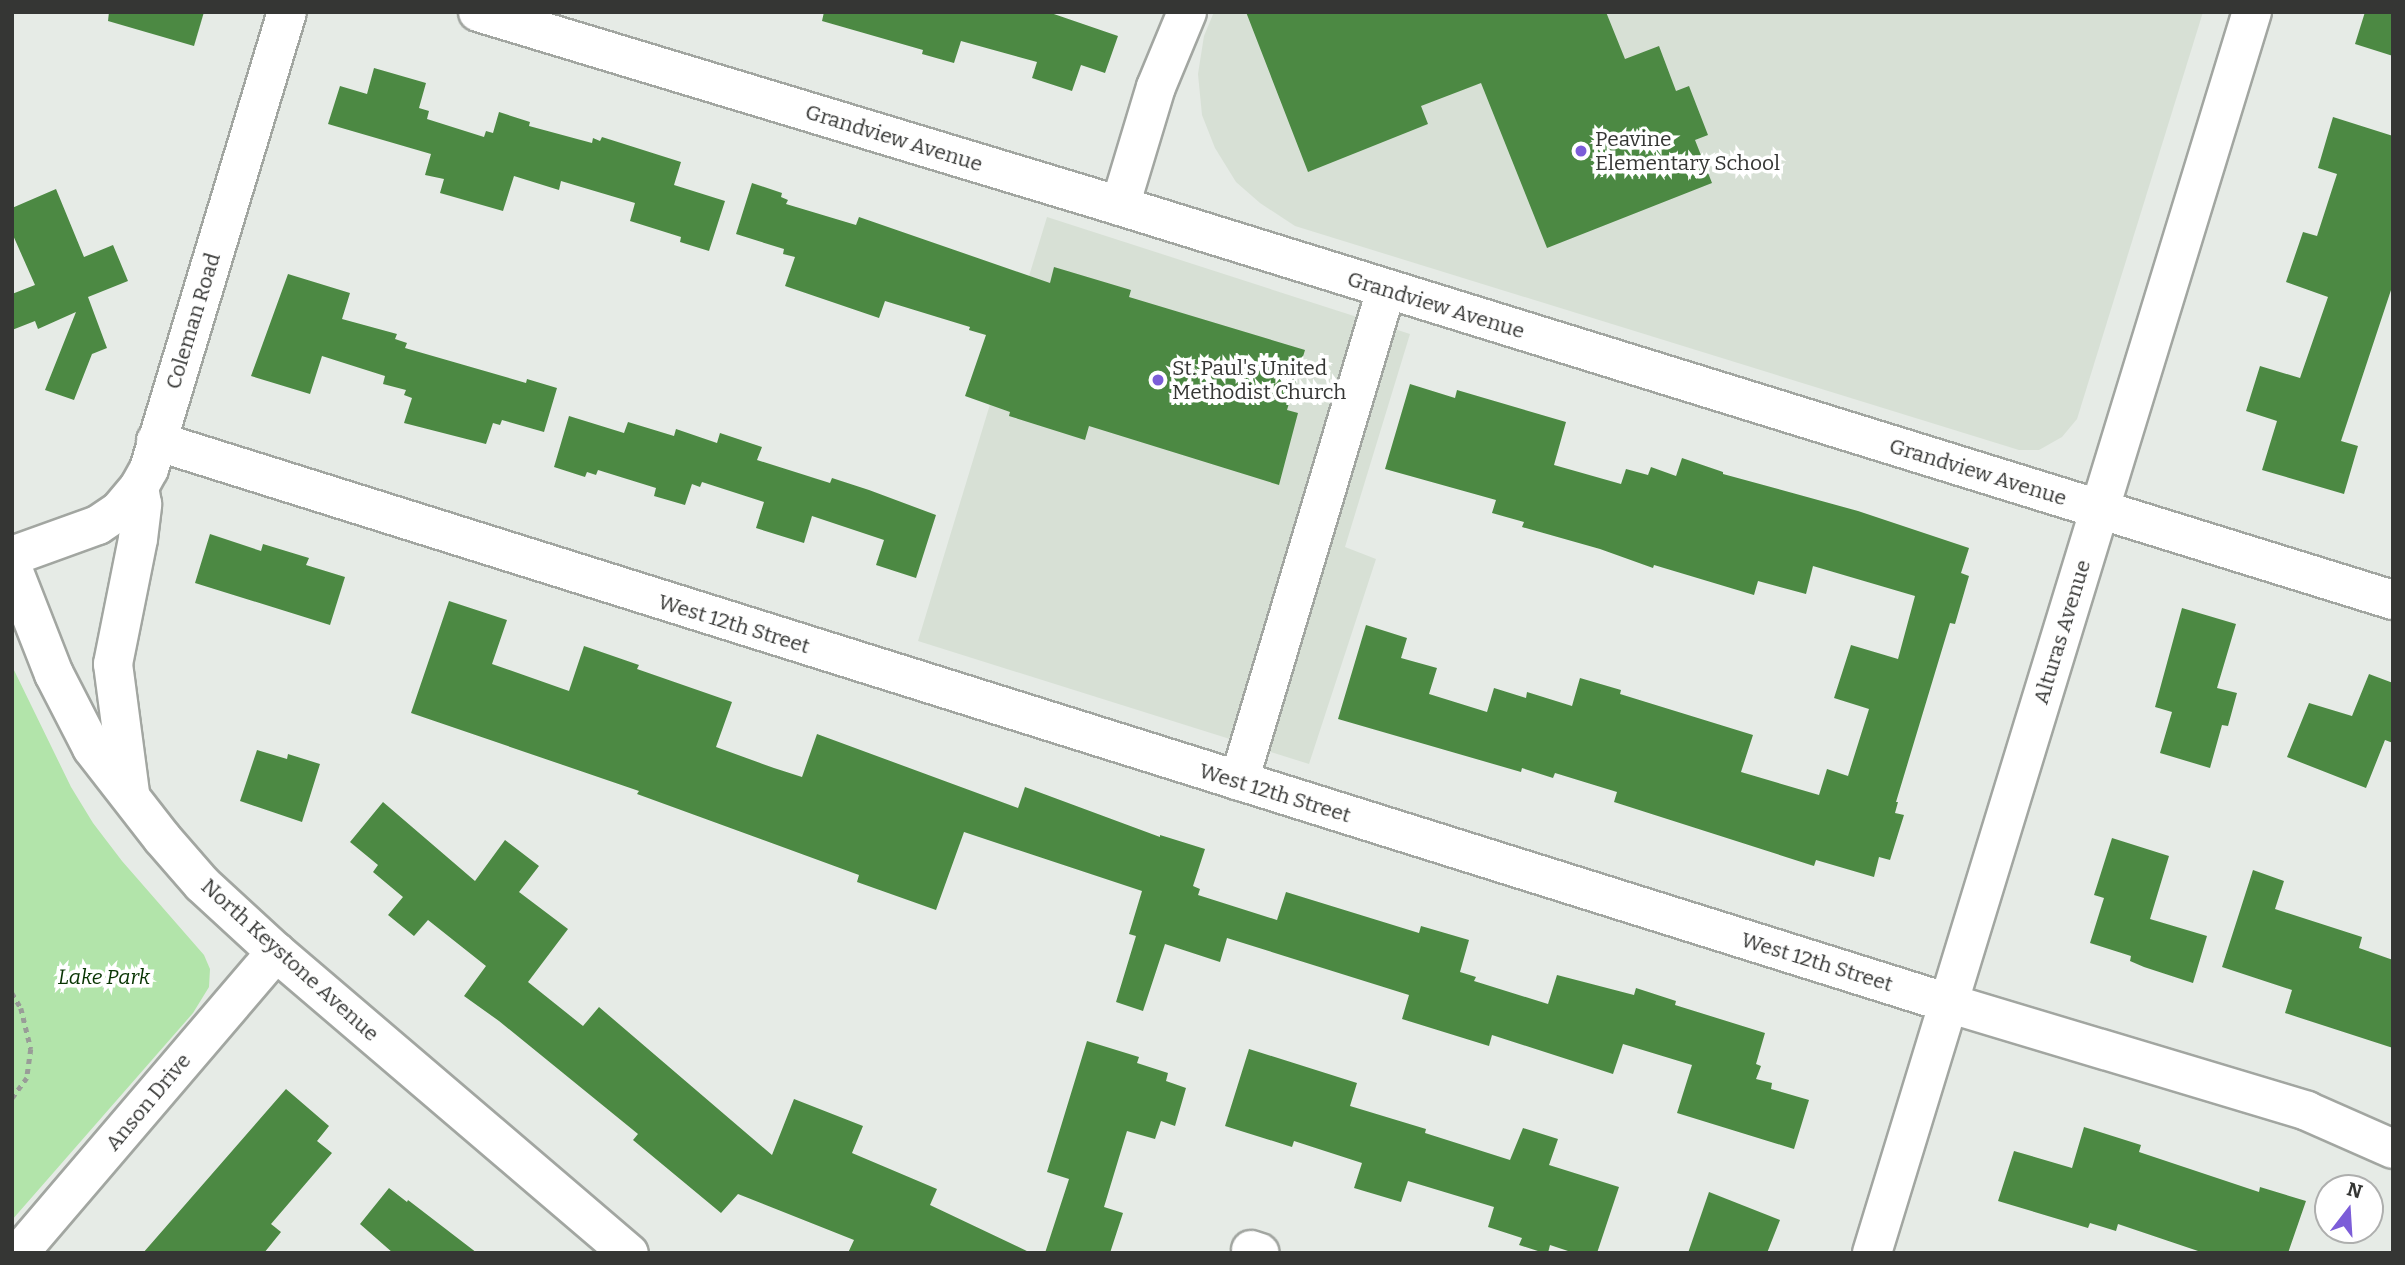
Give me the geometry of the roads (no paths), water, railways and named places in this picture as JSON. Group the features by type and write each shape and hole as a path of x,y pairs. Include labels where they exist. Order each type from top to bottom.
{"street":[{"name":"Coleman Road","path":"12,556 98,525 119,511 139,487 149,469 287,12"},
{"name":"Grandview Avenue","path":"478,12 1120,206 2393,600"},
{"path":"1120,206 1160,77 1187,12"},
{"name":"Alturas Avenue","path":"1872,1253 2252,12"},
{"path":"1238,781 1386,290"},
{"name":"West 12th Street","path":"156,441 1948,1003 2307,1111 2393,1149"},
{"path":"130,793 113,664 138,539 142,505 139,487"},
{"name":"North Keystone Avenue","path":"12,566 54,674 92,748 130,793 162,838 202,884 276,952 629,1253"},
{"name":"Anson Drive","path":"19,1253 276,952"}],"place":[{"name":"Peavine Elementary School","path":"1581,151"},
{"name":"St. Paul's United Methodist Church","path":"1158,380"}],"park label":[{"name":"Lake Park","path":"104,977"}]}
